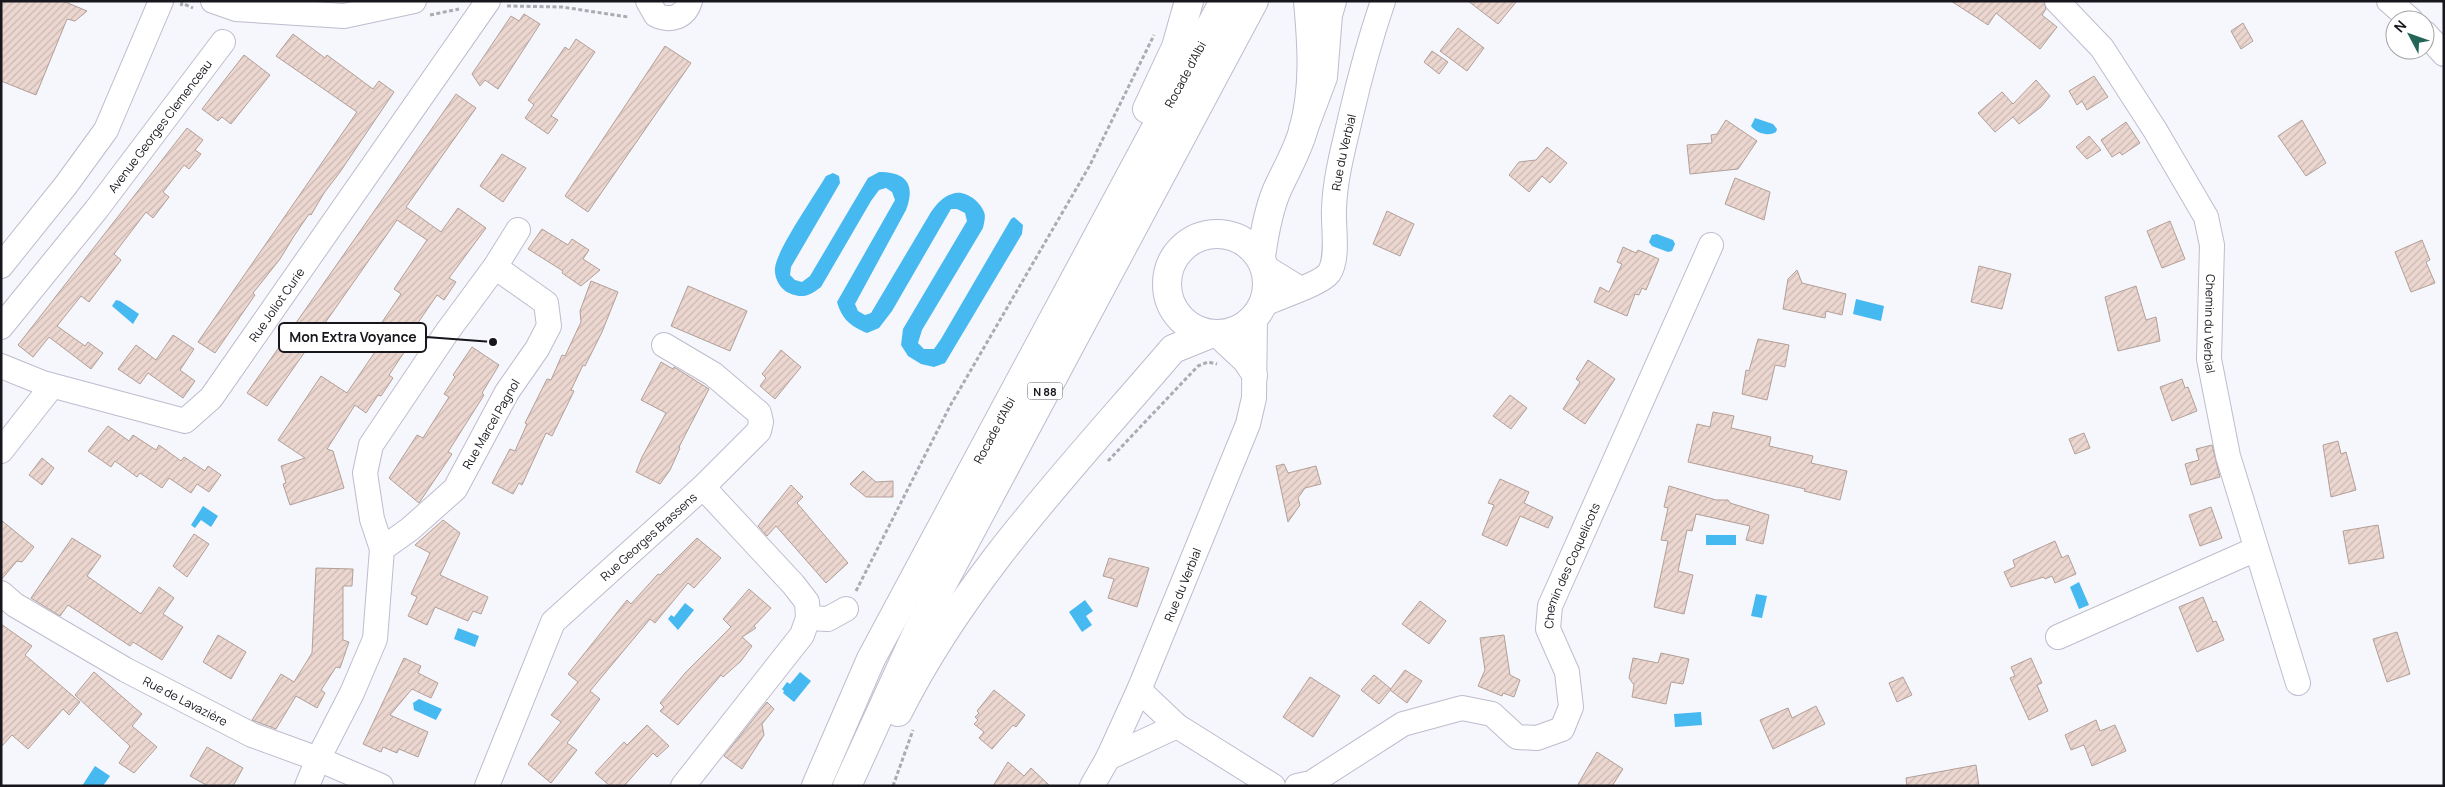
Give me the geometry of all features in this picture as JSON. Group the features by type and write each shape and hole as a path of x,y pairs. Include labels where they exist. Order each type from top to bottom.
{"main road":[{"path":"871,659 1003,379 1142,120 1176,47 1189,1"},
{"name":"Rocade d'Albi","path":"816,786 871,659 1224,1"},
{"name":"N 88","path":"848,786 920,626 1254,1"},
{"path":"1303,130 1313,59 1308,1"},
{"path":"1263,262 1266,226 1277,191 1292,162 1323,77 1328,15 1332,1"},
{"path":"1214,335 1194,329 1181,320 1172,306 1167,290 1168,274 1174,258 1184,246 1198,237 1234,225 1250,216 1277,191"},
{"path":"848,786 874,758 944,629 995,560 1173,349 1214,335 1231,333 1244,327 1259,311 1268,279 1263,262 1252,246 1241,239 1228,234 1214,233"}],"street":[{"path":"1,266 66,186 106,130 161,1"},
{"path":"213,1 236,9 344,16 414,1"},
{"name":"Rue Joliot Curie","path":"52,386 185,421 211,398 488,1"},
{"path":"648,1 656,15 670,19 684,13 690,1"},
{"name":"Rue du Verbial","path":"1092,786 1108,758 1139,690 1248,424 1254,398 1259,311 1299,288 1313,284 1328,273 1335,256 1333,233 1335,195 1343,149 1368,46 1383,1"},
{"name":"Chemin du Verbial","path":"2057,1 2102,48 2155,130 2206,216 2212,245 2209,359 2228,456 2298,683"},
{"path":"2388,1 2399,10"},
{"name":"Avenue Georges Clemenceau","path":"1,327 96,210 223,42"},
{"path":"2435,44 2444,54"},
{"path":"66,186 96,210"},
{"path":"307,786 318,759 352,693 375,639 382,549 372,520 365,473 371,445 447,332 495,267 518,230"},
{"name":"Chemin des Coquelicots","path":"1297,786 1311,783 1403,724 1462,708 1492,714 1517,737 1537,738 1562,729 1571,707 1567,672 1548,629 1550,606 1711,245"},
{"path":"1263,262 1299,288"},
{"name":"Rue Marcel Pagnol","path":"382,549 410,529 455,489 507,392 537,349 549,326 546,303 495,267"},
{"path":"1214,335 1237,354 1255,376"},
{"path":"664,345 713,374 759,414 761,422 759,431 703,487"},
{"path":"1,366 52,386 1,451"},
{"name":"Rue Georges Brassens","path":"487,786 553,622 703,487 793,584 806,602 808,618"},
{"path":"2058,638 2256,549"},
{"name":"Rue de Lavazière","path":"1,593 15,605 126,670 252,735 318,759 381,786"},
{"path":"683,786 802,634 808,618 828,619 846,609"},
{"path":"1139,690 1177,726 1273,786"},
{"path":"1108,758 1177,726"}],"path":[{"path":"846,609 950,406 1090,165 1158,28"},
{"path":"1102,468 1198,366 1208,362 1219,365 1229,363 1237,354"},
{"path":"894,786 916,723"}],"water":[{"path":"1755,118 1773,124 1777,129 1776,132 1762,134 1756,131 1751,126"},
{"path":"879,172 896,174 902,177 909,187 910,193 906,210 855,304 858,311 865,315 871,313 931,212 943,199 948,195 962,193 975,200 985,214 983,228 922,330 918,343 924,349 934,349 941,339 1011,219 1014,217 1023,225 1022,234 945,363 934,367 921,364 908,356 901,345 903,329 967,221 965,213 957,209 951,209 892,311 879,328 867,333 856,328 848,321 841,313 837,302 895,200 892,192 886,188 879,190 871,201 821,287 806,296 798,296 783,289 778,283 776,276 775,268 782,248 826,176 833,173 839,176 840,183 791,267 790,275 795,280 802,282 810,276 868,178"},
{"path":"1657,234 1673,240 1675,244 1672,251 1668,252 1652,246 1649,242 1652,235"},
{"path":"1856,299 1884,306 1881,321 1853,314"},
{"path":"116,300 139,314 133,324 112,306"},
{"path":"203,506 218,516 211,527 201,520 195,528 191,525"},
{"path":"1706,535 1736,535 1736,545 1706,545"},
{"path":"2079,582 2089,605 2079,609 2070,587"},
{"path":"1756,594 1767,596 1762,618 1751,616"},
{"path":"1085,600 1093,611 1086,616 1092,625 1082,632 1069,612"},
{"path":"685,603 694,610 678,630 668,619 671,615 674,617"},
{"path":"458,628 479,636 475,647 454,639"},
{"path":"800,672 811,681 794,702 783,693 782,689 787,682 790,684"},
{"path":"419,699 442,709 436,720 414,710 413,703"},
{"path":"1701,712 1702,725 1675,727 1674,714"},
{"path":"95,766 110,776 103,786 82,786"}],"building":[{"path":"1,1 63,1 87,11 75,21 67,19 36,95 1,81"},
{"path":"1468,1 1517,1 1498,24"},
{"path":"1951,1 2044,1 2046,9 2042,15 2057,27 2040,49 1996,13 1988,25"},
{"path":"524,14 540,24 498,89 485,80 480,86 472,74 511,16 519,21"},
{"path":"2243,23 2253,41 2241,49 2231,31"},
{"path":"1458,28 1484,48 1467,71 1440,51"},
{"path":"293,34 325,58 327,55 373,89 379,81 394,92 324,193 311,215 309,214 280,259 253,293 255,295 215,353 198,342 357,112 276,56"},
{"path":"576,39 595,52 551,116 558,120 548,134 525,118 534,105 528,100 565,47 569,50"},
{"path":"665,46 691,63 588,212 565,196"},
{"path":"1432,51 1448,62 1439,74 1424,62"},
{"path":"244,55 270,75 231,124 222,117 218,121 202,109"},
{"path":"2094,76 2108,97 2087,110 2082,101 2077,105 2069,91"},
{"path":"2036,80 2050,96 2041,107 2019,124 2013,117 1995,132 1978,113 2002,92 2013,104"},
{"path":"456,94 476,108 406,207 441,232 458,208 486,228 449,278 456,282 444,300 437,295 413,330 417,333 389,375 393,378 381,396 378,395 366,413 355,405 327,449 333,451 344,488 290,505 283,484 286,483 281,466 305,458 278,440 321,376 347,393 381,343 372,337 401,294 394,289 427,240 397,220 267,406 247,393"},
{"path":"1726,120 1757,141 1738,169 1690,174 1687,145 1712,143 1711,135 1717,134"},
{"path":"2302,120 2326,163 2306,176 2278,136"},
{"path":"2126,122 2140,143 2122,155 2120,152 2112,157 2101,140"},
{"path":"187,128 203,140 195,150 201,154 189,169 184,165 163,192 169,197 153,218 146,212 114,254 121,260 89,302 81,296 57,326 85,346 88,342 103,353 91,369 49,337 33,357 18,345"},
{"path":"2089,136 2101,150 2087,159 2076,147"},
{"path":"1547,147 1567,163 1550,183 1542,176 1529,192 1509,175 1519,162 1536,160"},
{"path":"502,154 526,168 503,202 480,186"},
{"path":"1735,178 1770,192 1764,220 1725,204"},
{"path":"1387,211 1414,224 1400,256 1373,244"},
{"path":"2170,221 2185,259 2162,268 2147,231"},
{"path":"542,229 568,245 572,239 589,250 583,259 600,270 581,286 562,273 563,271 528,249"},
{"path":"2422,240 2430,260 2426,262 2435,283 2411,292 2395,252"},
{"path":"1623,247 1636,253 1638,250 1659,259 1646,290 1642,288 1639,295 1635,294 1627,316 1594,302 1600,287 1609,292 1622,264 1617,262"},
{"path":"1979,266 2011,274 2002,309 1971,302"},
{"path":"1797,270 1802,283 1846,294 1842,315 1826,311 1825,318 1783,309 1788,279"},
{"path":"591,281 618,292 602,332 585,366 583,365 571,390 574,391 552,436 546,433 522,485 519,483 513,494 492,483 510,449 515,451 527,424 525,423 547,379 551,380 562,355 565,356 581,322 580,311"},
{"path":"688,286 747,311 730,351 671,326"},
{"path":"2136,286 2146,320 2156,317 2160,341 2118,351 2105,297"},
{"path":"173,335 194,349 180,370 195,381 183,398 148,373 140,384 118,369 136,345 156,360"},
{"path":"1758,339 1789,345 1785,367 1775,365 1767,400 1742,394 1746,370 1749,371"},
{"path":"472,347 499,365 482,393 484,395 448,452 452,454 419,503 389,478 417,435 423,438 449,397 444,394 455,377 453,375"},
{"path":"781,350 801,367 775,399 760,386 766,378 762,374"},
{"path":"1588,360 1615,379 1585,424 1563,409 1580,382 1576,379"},
{"path":"661,362 673,369 674,367 709,389 679,447 670,470 660,484 636,472 666,413 641,400"},
{"path":"2182,379 2185,388 2188,387 2197,411 2172,421 2160,387"},
{"path":"1510,395 1527,408 1511,429 1493,416"},
{"path":"1713,412 1734,416 1731,428 1771,437 1769,446 1813,456 1811,463 1847,471 1840,500 1804,491 1805,489 1688,462 1697,424 1710,427"},
{"path":"108,426 129,441 133,435 156,450 159,445 181,461 184,457 205,471 208,466 221,475 209,492 197,484 191,493 169,478 162,488 140,473 137,477 115,461 111,467 88,451"},
{"path":"2084,433 2090,448 2075,454 2069,439"},
{"path":"2338,441 2341,454 2346,452 2356,490 2331,497 2323,445"},
{"path":"2212,445 2220,477 2191,485 2185,464 2199,460 2196,449"},
{"path":"42,458 54,468 42,485 29,475"},
{"path":"1284,464 1288,473 1316,466 1321,484 1305,488 1298,498 1300,505 1288,522 1276,466"},
{"path":"863,471 876,482 893,481 893,497 866,497 850,484"},
{"path":"1500,479 1529,492 1524,503 1553,517 1548,528 1520,516 1507,546 1482,535 1494,505 1488,503"},
{"path":"791,485 803,497 797,503 848,563 826,583 776,526 767,536 758,526"},
{"path":"1669,486 1716,500 1728,500 1730,503 1769,515 1763,544 1746,540 1750,526 1696,514 1692,531 1687,530 1678,571 1693,575 1684,614 1654,607 1668,541 1661,540 1668,508 1664,507"},
{"path":"2211,507 2222,538 2200,546 2189,515"},
{"path":"1,520 34,547 22,562 17,561 1,580"},
{"path":"443,520 460,533 440,575 488,597 481,614 473,611 468,621 435,607 427,625 408,616 417,597 411,594 430,553 415,545"},
{"path":"2378,525 2384,558 2349,564 2343,531"},
{"path":"194,534 209,544 187,577 173,566"},
{"path":"72,538 101,556 87,576 141,614 159,587 174,598 163,614 183,627 162,660 133,642 130,646 68,605 60,616 31,598"},
{"path":"697,538 721,558 694,588 688,583 655,623 650,619 590,691 600,699 567,743 577,750 551,783 528,764 561,722 551,715 578,682 568,674 627,600 631,604 658,574 660,575"},
{"path":"2055,541 2062,558 2068,555 2076,574 2055,583 2052,576 2011,587 2004,572 2015,567 2013,560"},
{"path":"1109,558 1149,568 1137,607 1108,598 1114,579 1103,576"},
{"path":"316,568 353,569 352,586 343,586 343,640 349,642 340,668 336,667 321,690 325,693 317,708 296,696 276,729 252,720 281,674 294,682 312,653"},
{"path":"749,589 771,608 754,626 756,628 742,637 752,646 741,661 723,677 721,675 678,725 660,711 664,707 660,703 686,672 731,627 723,619"},
{"path":"2203,597 2213,622 2216,621 2224,640 2197,652 2179,607"},
{"path":"1420,601 1446,621 1429,644 1402,624"},
{"path":"1,624 32,646 25,655 80,702 69,715 63,709 28,749 12,735 1,747"},
{"path":"2397,632 2410,674 2387,682 2373,639"},
{"path":"218,635 246,652 231,679 203,662"},
{"path":"1504,635 1510,675 1520,680 1514,697 1503,693 1502,696 1478,686 1485,670 1480,638"},
{"path":"1661,653 1689,659 1683,684 1671,682 1666,704 1632,697 1634,685 1629,678 1633,658 1658,663"},
{"path":"404,658 421,666 418,673 438,683 431,698 412,689 390,715 428,732 418,757 399,749 397,753 383,747 381,752 363,744"},
{"path":"2031,658 2042,683 2037,685 2048,711 2029,720 2010,678 2015,676 2011,667"},
{"path":"1405,670 1422,681 1407,703 1390,690"},
{"path":"94,672 142,714 132,726 157,747 134,773 119,763 130,746 75,695"},
{"path":"1374,675 1391,689 1379,704 1361,690"},
{"path":"1310,677 1340,696 1313,737 1283,717"},
{"path":"1903,677 1912,695 1897,702 1889,683"},
{"path":"994,690 1025,715 1016,727 1013,725 992,749 979,738 984,732 974,724 978,720 975,717 979,713 977,711"},
{"path":"767,702 774,709 762,724 764,735 742,769 724,756"},
{"path":"1816,706 1825,724 1773,749 1760,720 1788,708 1792,718"},
{"path":"2096,720 2100,731 2115,725 2126,751 2092,766 2084,745 2071,750 2065,735"},
{"path":"647,725 669,746 657,757 653,753 624,786 610,786 595,773 624,742 627,745"},
{"path":"207,747 243,768 233,786 208,786 190,776"},
{"path":"1597,752 1623,769 1612,786 1577,786"},
{"path":"1008,762 1024,776 1031,768 1050,786 993,786"},
{"path":"1976,765 1979,786 1907,786 1906,778"}],"place":[{"name":"Mon Extra Voyance","path":"493,342"}]}
